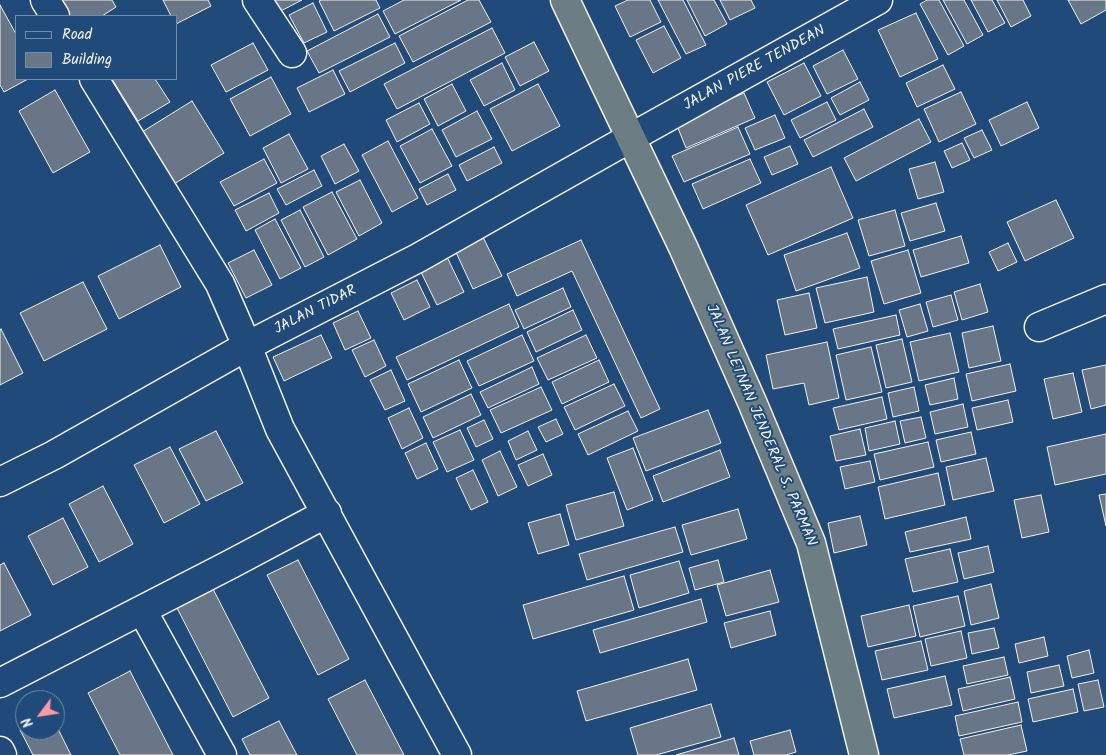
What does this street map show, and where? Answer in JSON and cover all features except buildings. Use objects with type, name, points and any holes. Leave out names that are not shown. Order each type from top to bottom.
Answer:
[{"type":"highway","name":"JALAN LETNAN JENDERAL S. PARMAN","points":[[565,0],[684,247],[752,402],[810,543],[864,755]]},
{"type":"street","points":[[45,0],[54,15]]},
{"type":"street","points":[[257,0],[292,53]]},
{"type":"street","name":"JALAN PIERE TENDEAN","points":[[632,138],[878,0]]},
{"type":"street","points":[[95,80],[220,284],[248,346],[280,429],[457,755]]},
{"type":"street","name":"JALAN TIDAR","points":[[0,482],[54,455],[248,346],[418,258],[632,138]]},
{"type":"street","points":[[1039,327],[1106,299]]},
{"type":"street","points":[[0,683],[327,513]]},
{"type":"street","points":[[142,610],[222,755]]},
{"type":"street","points":[[0,751],[2,755]]}]
